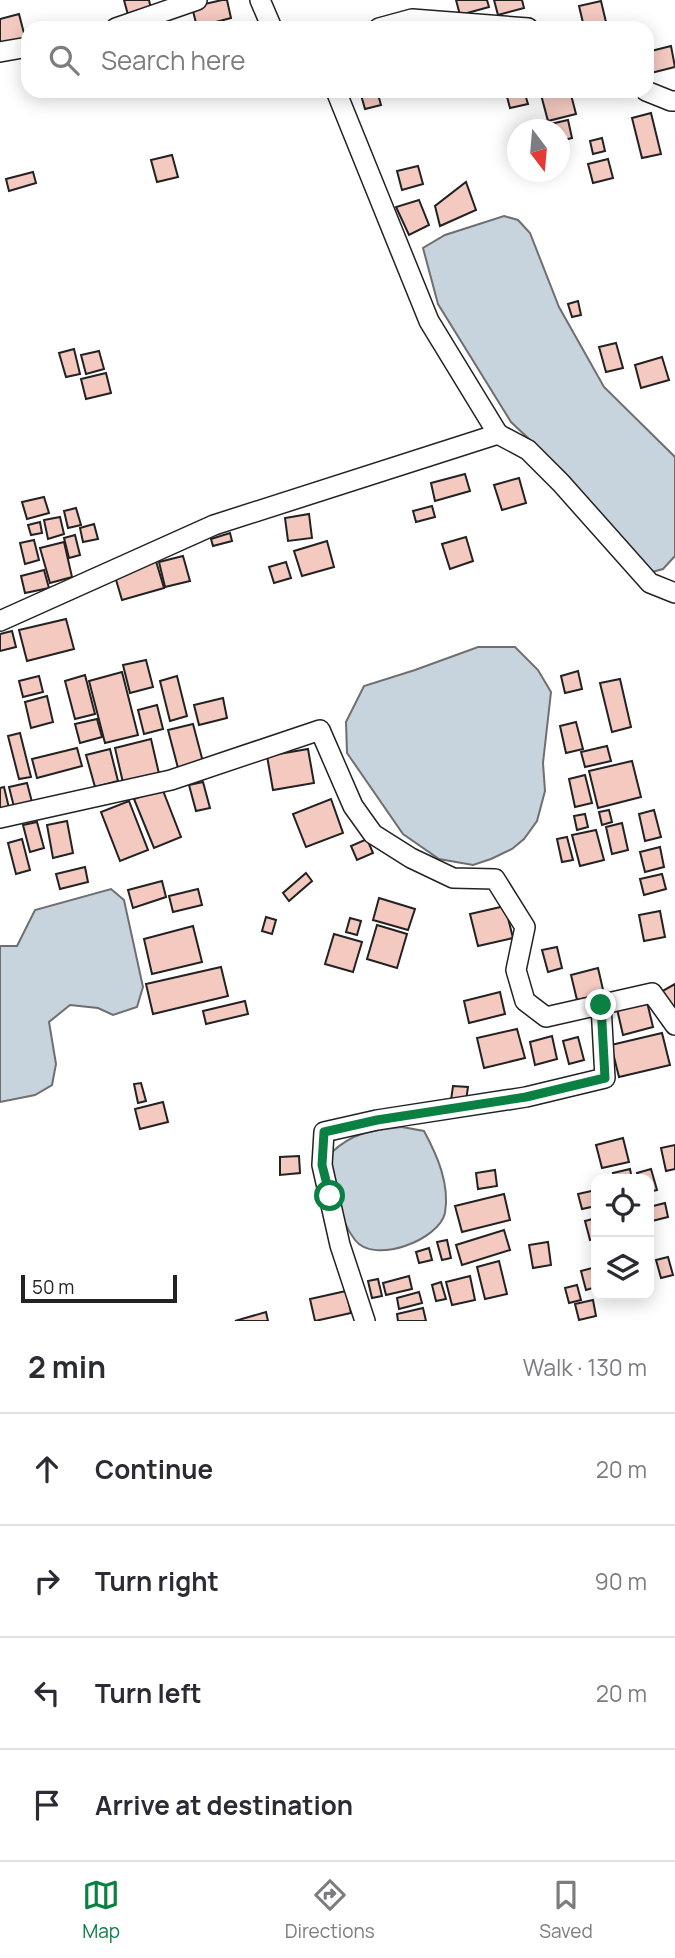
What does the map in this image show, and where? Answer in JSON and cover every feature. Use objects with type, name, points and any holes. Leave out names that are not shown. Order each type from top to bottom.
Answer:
[{"type":"street","points":[[136,21],[197,0]]},
{"type":"street","points":[[260,0],[269,21]]},
{"type":"street","points":[[405,21],[438,21]]},
{"type":"street","points":[[0,52],[21,48]]},
{"type":"street","points":[[654,95],[670,102],[675,101]]},
{"type":"street","points":[[339,98],[429,321],[498,434],[528,450],[650,583],[675,593]]},
{"type":"street","points":[[0,621],[214,525],[498,434]]},
{"type":"street","points":[[0,818],[171,780],[320,730],[353,806],[373,834],[411,858],[453,878],[495,879],[526,927],[516,970],[525,1001],[546,1017],[652,993],[675,1025]]},
{"type":"street","points":[[365,1321],[340,1245],[322,1165],[324,1132],[377,1120],[526,1097],[605,1078],[601,1005]]},
{"type":"shaded area","points":[[504,216],[518,220],[530,233],[559,307],[604,387],[675,457],[675,556],[663,569],[652,572],[564,472],[511,422],[438,304],[423,248],[445,235]]},
{"type":"shaded area","points":[[478,647],[515,647],[538,670],[551,692],[543,763],[545,791],[537,821],[524,839],[512,849],[473,865],[439,859],[403,834],[347,753],[346,722],[364,686]]},
{"type":"shaded area","points":[[111,889],[124,900],[143,987],[137,1007],[113,1015],[98,1008],[70,1005],[49,1022],[56,1064],[52,1085],[35,1095],[0,1102],[0,946],[17,946],[35,910]]},
{"type":"shaded area","points":[[402,1127],[424,1131],[429,1140],[444,1181],[445,1213],[431,1232],[405,1246],[390,1250],[364,1247],[355,1240],[340,1209],[334,1187],[331,1153],[355,1136]]},
{"type":"building","points":[[124,0],[149,0],[151,9],[128,15]]},
{"type":"building","points":[[227,0],[231,18],[196,21],[192,7]]},
{"type":"building","points":[[456,0],[487,0],[489,7],[460,15]]},
{"type":"building","points":[[494,0],[522,0],[524,8],[498,15]]},
{"type":"building","points":[[601,1],[606,21],[583,21],[579,6]]},
{"type":"building","points":[[19,14],[21,42],[0,48],[0,19]]},
{"type":"building","points":[[671,46],[675,67],[654,72],[654,50]]},
{"type":"building","points":[[362,98],[379,98],[381,105],[365,109]]},
{"type":"building","points":[[507,98],[526,98],[528,104],[510,108]]},
{"type":"building","points":[[542,98],[572,98],[576,114],[547,119]]},
{"type":"building","points":[[651,113],[661,154],[642,158],[632,118]]},
{"type":"building","points":[[602,138],[605,151],[593,154],[590,141]]},
{"type":"building","points":[[172,155],[178,177],[157,182],[151,160]]},
{"type":"building","points":[[608,159],[613,178],[593,183],[588,164]]},
{"type":"building","points":[[418,166],[423,184],[402,190],[397,171]]},
{"type":"building","points":[[33,172],[36,183],[9,191],[6,179]]},
{"type":"building","points":[[466,182],[476,210],[440,226],[435,206]]},
{"type":"building","points":[[419,200],[429,225],[409,235],[396,207]]},
{"type":"building","points":[[578,301],[581,315],[572,317],[568,304]]},
{"type":"building","points":[[616,343],[623,368],[606,372],[599,347]]},
{"type":"building","points":[[74,349],[80,374],[66,377],[59,353]]},
{"type":"building","points":[[99,351],[104,369],[86,374],[81,355]]},
{"type":"building","points":[[662,357],[669,380],[641,388],[635,365]]},
{"type":"building","points":[[106,373],[111,393],[86,399],[81,379]]},
{"type":"building","points":[[465,474],[470,491],[435,501],[431,483]]},
{"type":"building","points":[[519,478],[526,503],[502,510],[494,485]]},
{"type":"building","points":[[44,497],[49,513],[27,519],[22,502]]},
{"type":"building","points":[[432,506],[435,517],[416,522],[413,511]]},
{"type":"building","points":[[76,508],[81,525],[68,528],[64,511]]},
{"type":"building","points":[[309,514],[312,538],[288,541],[285,518]]},
{"type":"building","points":[[60,517],[64,534],[48,539],[44,520]]},
{"type":"building","points":[[40,522],[42,533],[31,535],[28,525]]},
{"type":"building","points":[[94,524],[98,539],[83,542],[80,528]]},
{"type":"building","points":[[230,533],[232,541],[213,546],[211,539]]},
{"type":"building","points":[[75,535],[80,555],[69,558],[64,538]]},
{"type":"building","points":[[466,537],[473,561],[450,569],[442,544]]},
{"type":"building","points":[[34,540],[39,560],[25,564],[20,543]]},
{"type":"building","points":[[327,541],[334,567],[302,576],[294,551]]},
{"type":"building","points":[[64,542],[72,577],[50,583],[40,548]]},
{"type":"building","points":[[183,556],[190,581],[165,587],[159,562]]},
{"type":"building","points":[[156,561],[164,588],[122,600],[114,573]]},
{"type":"building","points":[[286,562],[291,578],[274,583],[269,567]]},
{"type":"building","points":[[44,570],[49,588],[25,593],[21,576]]},
{"type":"building","points":[[66,619],[74,649],[27,661],[19,630]]},
{"type":"building","points":[[12,631],[16,647],[0,651],[0,634]]},
{"type":"building","points":[[146,660],[153,687],[130,693],[123,665]]},
{"type":"building","points":[[578,671],[582,689],[565,693],[561,676]]},
{"type":"building","points":[[122,672],[138,735],[105,743],[89,681]]},
{"type":"building","points":[[85,675],[95,714],[75,719],[65,681]]},
{"type":"building","points":[[39,676],[43,692],[23,697],[19,681]]},
{"type":"building","points":[[177,676],[187,716],[170,721],[160,681]]},
{"type":"building","points":[[620,679],[631,727],[612,732],[600,683]]},
{"type":"building","points":[[47,696],[53,722],[31,728],[25,702]]},
{"type":"building","points":[[223,698],[227,718],[199,725],[194,705]]},
{"type":"building","points":[[157,705],[163,729],[144,734],[138,710]]},
{"type":"building","points":[[97,719],[102,737],[80,743],[75,724]]},
{"type":"building","points":[[576,722],[583,749],[566,753],[560,726]]},
{"type":"building","points":[[193,724],[203,762],[178,768],[168,730]]},
{"type":"building","points":[[20,733],[31,777],[19,779],[8,736]]},
{"type":"building","points":[[151,739],[160,778],[124,787],[115,748]]},
{"type":"building","points":[[607,746],[611,761],[585,767],[581,752]]},
{"type":"building","points":[[77,748],[82,766],[37,778],[32,759]]},
{"type":"building","points":[[110,749],[118,781],[95,787],[86,755]]},
{"type":"building","points":[[308,749],[314,783],[273,790],[267,756]]},
{"type":"building","points":[[632,761],[641,797],[598,808],[589,771]]},
{"type":"building","points":[[585,775],[592,803],[575,807],[569,779]]},
{"type":"building","points":[[203,782],[210,808],[196,811],[189,785]]},
{"type":"building","points":[[27,783],[32,802],[14,807],[9,787]]},
{"type":"building","points":[[4,787],[9,808],[0,810],[0,788]]},
{"type":"building","points":[[162,788],[181,837],[154,848],[134,799]]},
{"type":"building","points":[[331,799],[343,833],[306,847],[293,814]]},
{"type":"building","points":[[129,801],[148,850],[120,861],[101,812]]},
{"type":"building","points":[[609,810],[612,822],[602,825],[599,812]]},
{"type":"building","points":[[654,810],[661,837],[645,841],[639,814]]},
{"type":"building","points":[[585,814],[588,827],[577,830],[574,816]]},
{"type":"building","points":[[67,821],[73,853],[53,858],[47,825]]},
{"type":"building","points":[[37,822],[44,848],[30,852],[23,825]]},
{"type":"building","points":[[622,823],[628,850],[612,854],[606,827]]},
{"type":"building","points":[[596,830],[604,860],[580,866],[572,835]]},
{"type":"building","points":[[567,837],[573,860],[562,862],[557,839]]},
{"type":"building","points":[[22,839],[30,870],[16,874],[8,843]]},
{"type":"building","points":[[367,839],[373,853],[357,860],[351,846]]},
{"type":"building","points":[[660,847],[664,867],[645,872],[640,852]]},
{"type":"building","points":[[85,867],[88,882],[60,889],[56,874]]},
{"type":"building","points":[[306,873],[312,881],[289,901],[283,893]]},
{"type":"building","points":[[662,874],[666,889],[644,895],[640,879]]},
{"type":"building","points":[[162,881],[166,897],[133,908],[128,890]]},
{"type":"building","points":[[198,889],[202,905],[173,912],[169,896]]},
{"type":"building","points":[[379,898],[415,909],[408,930],[373,920]]},
{"type":"building","points":[[505,906],[513,938],[478,946],[470,914]]},
{"type":"building","points":[[660,911],[665,937],[644,941],[639,915]]},
{"type":"building","points":[[266,917],[276,920],[272,934],[262,931]]},
{"type":"building","points":[[350,918],[361,921],[357,935],[346,932]]},
{"type":"building","points":[[377,925],[407,934],[397,968],[367,959]]},
{"type":"building","points":[[193,926],[202,962],[152,974],[144,939]]},
{"type":"building","points":[[334,934],[362,942],[353,972],[325,964]]},
{"type":"building","points":[[557,947],[562,968],[548,972],[542,950]]},
{"type":"building","points":[[221,967],[228,996],[153,1014],[146,984]]},
{"type":"building","points":[[598,968],[604,994],[577,1000],[571,975]]},
{"type":"building","points":[[675,984],[675,1018],[661,992]]},
{"type":"building","points":[[500,992],[505,1014],[469,1023],[464,1001]]},
{"type":"building","points":[[245,1001],[248,1014],[206,1024],[203,1011]]},
{"type":"building","points":[[647,1002],[653,1027],[623,1035],[617,1009]]},
{"type":"building","points":[[517,1029],[525,1058],[484,1068],[477,1038]]},
{"type":"building","points":[[662,1033],[670,1065],[619,1077],[611,1045]]},
{"type":"building","points":[[552,1036],[557,1059],[535,1065],[530,1042]]},
{"type":"building","points":[[578,1037],[584,1060],[569,1064],[563,1041]]},
{"type":"building","points":[[141,1083],[146,1101],[138,1103],[134,1084]]},
{"type":"building","points":[[453,1086],[468,1087],[466,1101],[451,1100]]},
{"type":"building","points":[[163,1102],[168,1122],[140,1129],[135,1109]]},
{"type":"building","points":[[623,1138],[629,1162],[602,1168],[596,1145]]},
{"type":"building","points":[[675,1145],[675,1169],[666,1171],[661,1148]]},
{"type":"building","points":[[299,1156],[300,1173],[280,1175],[280,1157]]},
{"type":"building","points":[[630,1169],[631,1174],[613,1174]]},
{"type":"building","points":[[651,1169],[652,1174],[637,1174]]},
{"type":"building","points":[[495,1170],[497,1186],[478,1189],[476,1173]]},
{"type":"building","points":[[591,1191],[591,1207],[582,1209],[578,1194]]},
{"type":"building","points":[[504,1194],[510,1220],[462,1232],[455,1206]]},
{"type":"building","points":[[665,1203],[668,1217],[654,1220],[654,1206]]},
{"type":"building","points":[[591,1219],[590,1240],[585,1221]]},
{"type":"building","points":[[504,1230],[510,1250],[462,1265],[456,1245]]},
{"type":"building","points":[[447,1240],[451,1258],[442,1260],[437,1242]]},
{"type":"building","points":[[548,1242],[551,1265],[533,1268],[529,1245]]},
{"type":"building","points":[[429,1248],[432,1260],[419,1263],[416,1252]]},
{"type":"building","points":[[668,1257],[673,1275],[661,1278],[656,1260]]},
{"type":"building","points":[[499,1261],[507,1294],[485,1299],[477,1267]]},
{"type":"building","points":[[591,1268],[591,1288],[586,1290],[581,1271]]},
{"type":"building","points":[[409,1276],[412,1289],[386,1295],[383,1283]]},
{"type":"building","points":[[470,1276],[475,1300],[452,1305],[446,1282]]},
{"type":"building","points":[[378,1279],[382,1296],[372,1298],[368,1281]]},
{"type":"building","points":[[441,1282],[446,1299],[436,1301],[432,1285]]},
{"type":"building","points":[[577,1285],[581,1300],[569,1303],[565,1288]]},
{"type":"building","points":[[346,1291],[351,1313],[315,1321],[310,1299]]},
{"type":"building","points":[[419,1292],[422,1303],[399,1309],[397,1298]]},
{"type":"building","points":[[593,1300],[596,1316],[579,1320],[575,1304]]},
{"type":"building","points":[[423,1308],[426,1321],[398,1321],[397,1314]]},
{"type":"building","points":[[266,1312],[268,1321],[235,1321]]},
{"type":"route","points":[[330,1196],[322,1165],[324,1132],[377,1120],[526,1097],[605,1078],[601,1005]]}]
